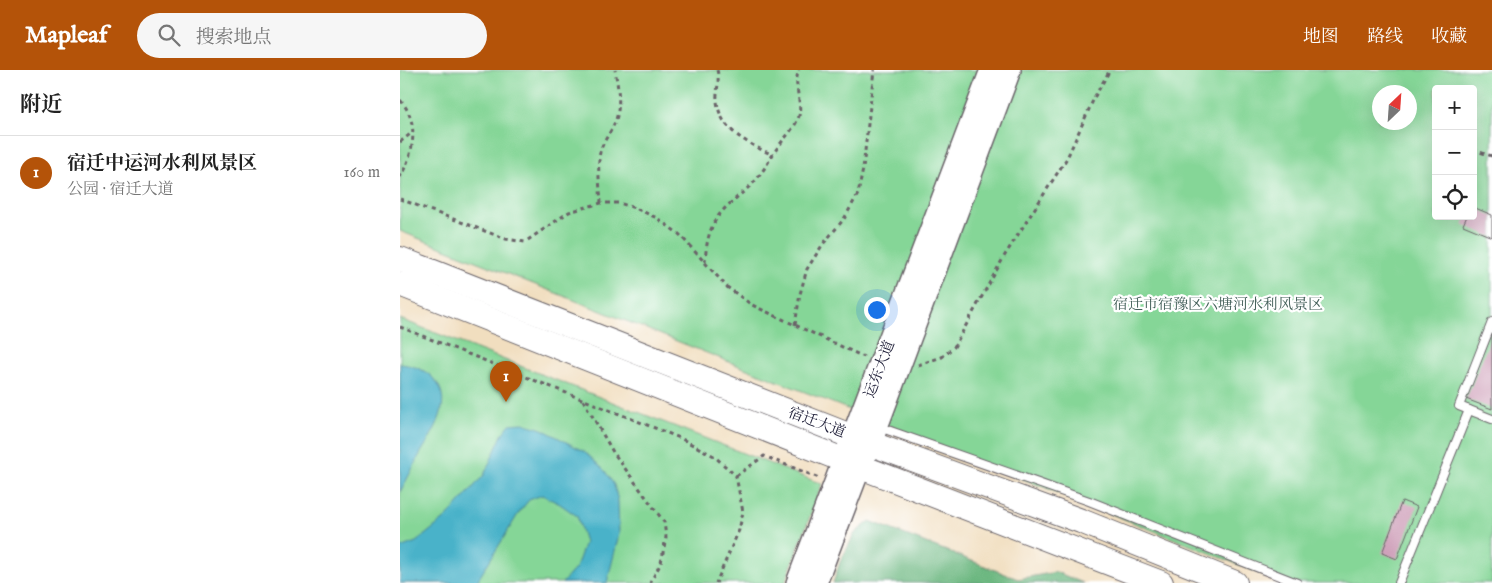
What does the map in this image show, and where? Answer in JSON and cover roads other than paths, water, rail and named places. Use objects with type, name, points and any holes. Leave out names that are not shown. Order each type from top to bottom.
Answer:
[{"type":"main road","name":"运东大道","points":[[816,583],[852,463],[867,435],[991,70]]},
{"type":"main road","name":"运东大道","points":[[889,368],[1010,70]]},
{"type":"main road","name":"宿迁大道","points":[[400,259],[867,435],[1235,583]]},
{"type":"main road","name":"宿迁大道","points":[[400,284],[1161,583]]},
{"type":"main road","name":"运东大道","points":[[797,583],[834,484],[852,463]]},
{"type":"lane","points":[[1492,322],[1459,406],[1492,419]]},
{"type":"lane","points":[[1399,583],[1469,410]]},
{"type":"lane","points":[[867,435],[1089,501],[1297,583]]},
{"type":"water","points":[[400,364],[417,368],[432,377],[439,386],[442,405],[436,426],[400,492]]},
{"type":"water","points":[[523,423],[542,429],[585,452],[605,471],[614,485],[618,501],[619,534],[607,583],[562,583],[576,568],[585,542],[577,516],[560,504],[542,495],[529,500],[520,511],[476,583],[400,583],[400,548],[416,542],[447,517],[484,475],[503,433],[510,424]]},
{"type":"place","name":"宿迁中运河水利风景区","points":[[506,402]]},
{"type":"park label","name":"宿迁市宿豫区六塘河水利风景区","points":[[1218,304]]}]
